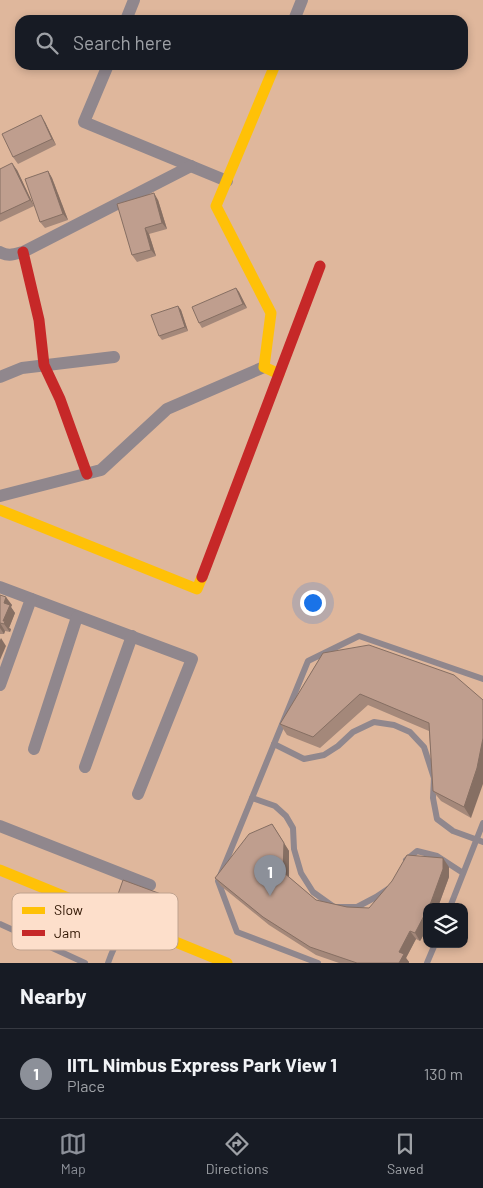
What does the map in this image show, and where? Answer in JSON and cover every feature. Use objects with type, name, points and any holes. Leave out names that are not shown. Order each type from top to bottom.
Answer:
[{"type":"street","points":[[128,15],[134,0]]},
{"type":"street","points":[[296,15],[302,0]]},
{"type":"street","points":[[106,70],[84,122],[227,181]]},
{"type":"street","points":[[264,367],[271,313],[216,206],[273,70]]},
{"type":"street","points":[[0,252],[12,255],[23,252],[192,166]]},
{"type":"street","points":[[23,252],[39,320],[44,365],[60,399],[87,474]]},
{"type":"street","points":[[0,510],[197,589],[320,266]]},
{"type":"street","points":[[0,377],[22,368],[114,357]]},
{"type":"street","points":[[0,496],[102,470],[168,408],[264,367],[279,374]]},
{"type":"street","points":[[0,587],[192,659],[138,794]]},
{"type":"street","points":[[0,686],[31,599]]},
{"type":"street","points":[[34,749],[77,617]]},
{"type":"street","points":[[85,767],[132,636]]},
{"type":"street","points":[[0,826],[150,886]]},
{"type":"street","points":[[0,870],[56,893]]},
{"type":"street","points":[[178,943],[227,963]]},
{"type":"lane","points":[[318,963],[237,932],[218,881],[308,661],[359,636],[483,679]]},
{"type":"lane","points":[[274,744],[304,759],[324,755],[338,746],[353,732],[374,722],[394,725],[410,732],[424,747],[434,778],[433,798],[437,819],[453,831],[480,841]]},
{"type":"lane","points":[[252,798],[275,806],[286,816],[293,828],[294,849],[301,873],[313,892],[334,907],[357,907],[393,885]]},
{"type":"lane","points":[[452,903],[463,873],[480,841],[483,823]]},
{"type":"lane","points":[[402,868],[406,859],[417,851],[437,856],[463,873]]},
{"type":"lane","points":[[0,924],[12,930]]},
{"type":"lane","points":[[427,963],[433,948]]},
{"type":"lane","points":[[57,950],[85,963]]},
{"type":"lane","points":[[108,963],[114,950]]},
{"type":"building","points":[[41,115],[52,139],[13,157],[2,134]]},
{"type":"building","points":[[12,163],[30,200],[0,214],[0,169]]},
{"type":"building","points":[[48,171],[63,214],[40,222],[25,179]]},
{"type":"building","points":[[154,193],[162,223],[145,228],[151,250],[132,255],[117,204]]},
{"type":"building","points":[[236,288],[243,304],[199,323],[192,307]]},
{"type":"building","points":[[178,306],[185,327],[159,336],[151,315]]},
{"type":"building","points":[[0,595],[6,597],[4,603],[10,605],[3,621],[5,621],[4,624],[0,623]]},
{"type":"building","points":[[369,645],[454,675],[483,700],[483,738],[477,768],[464,807],[433,791],[429,723],[360,694],[313,737],[280,724],[323,653]]},
{"type":"building","points":[[272,824],[284,843],[283,872],[316,900],[347,907],[369,908],[392,881],[407,855],[443,858],[443,869],[430,903],[423,903],[423,918],[415,933],[410,931],[399,952],[404,954],[399,963],[357,963],[310,947],[263,917],[215,878],[249,834]]},
{"type":"building","points":[[123,880],[158,893],[118,893]]},
{"type":"traffic: slow","points":[[273,70],[216,206],[271,313],[264,367],[279,374]]},
{"type":"traffic: slow","points":[[0,510],[197,589],[202,577]]},
{"type":"traffic: slow","points":[[0,870],[56,893]]},
{"type":"traffic: slow","points":[[178,943],[227,963]]},
{"type":"traffic: jam","points":[[23,252],[39,320],[44,365],[60,399],[87,474]]},
{"type":"traffic: jam","points":[[202,577],[320,266]]},
{"type":"place","name":"IITL Nimbus Express Park View 1","points":[[270,896]]}]
